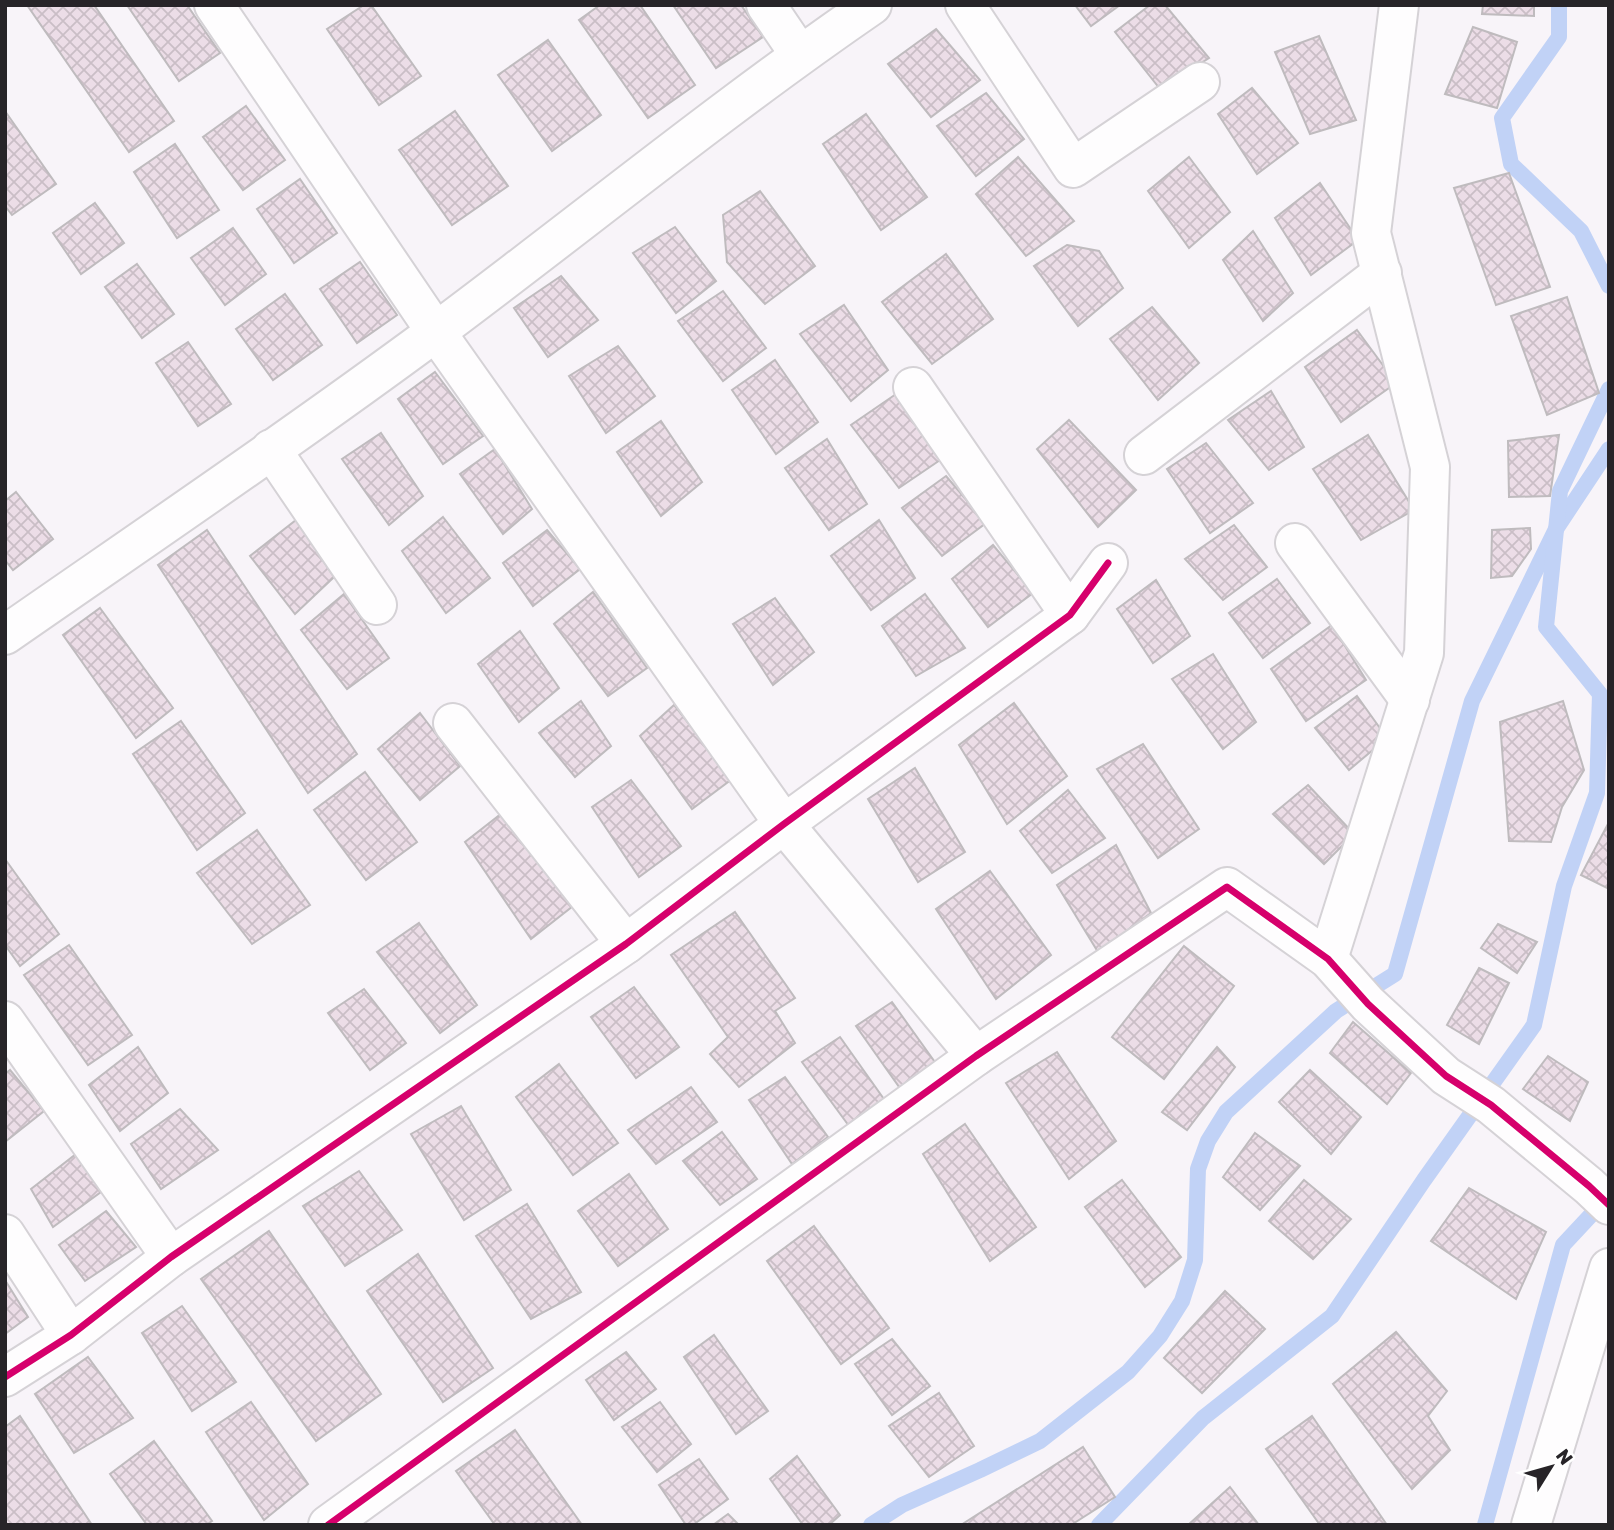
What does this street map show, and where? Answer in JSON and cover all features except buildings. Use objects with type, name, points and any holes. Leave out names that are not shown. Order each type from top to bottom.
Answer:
[{"type":"street","points":[[214,5],[436,332],[784,824],[976,1056]]},
{"type":"street","points":[[766,5],[800,55]]},
{"type":"street","points":[[5,635],[436,332],[800,55],[872,5]]},
{"type":"street","points":[[965,5],[1073,168],[1200,82]]},
{"type":"street","points":[[1347,980],[1410,700],[1424,653],[1430,467],[1371,233],[1399,5]]},
{"type":"street","points":[[1144,455],[1382,273]]},
{"type":"street","points":[[913,387],[1070,615]]},
{"type":"street","points":[[271,449],[377,605]]},
{"type":"street","points":[[1295,542],[1410,700]]},
{"type":"street","points":[[5,1377],[71,1335],[171,1257],[625,944],[1070,615],[1108,563]]},
{"type":"street","points":[[453,723],[625,944]]},
{"type":"street","points":[[328,1525],[976,1056],[1227,887],[1347,980],[1446,1076],[1491,1105],[1599,1195]]},
{"type":"street","points":[[5,1021],[171,1257]]},
{"type":"street","points":[[5,1234],[71,1335]]},
{"type":"street","points":[[1531,1525],[1609,1268]]},
{"type":"waterway","points":[[1559,5],[1559,37],[1502,118],[1511,164],[1581,231],[1609,286]]},
{"type":"waterway","points":[[1099,1525],[1203,1418],[1332,1316],[1534,1025],[1564,886],[1597,793],[1600,694],[1546,627],[1560,491],[1609,389]]},
{"type":"waterway","points":[[871,1525],[902,1505],[1040,1441],[1128,1372],[1160,1336],[1182,1301],[1195,1260],[1198,1169],[1208,1141],[1226,1112],[1336,1011],[1395,974],[1472,701],[1556,529],[1609,449]]},
{"type":"waterway","points":[[1485,1525],[1563,1245],[1605,1200]]},
{"type":"cycle path","points":[[5,1377],[71,1335],[171,1257],[626,944],[784,824],[1070,615],[1108,563]]},
{"type":"cycle path","points":[[328,1525],[976,1056],[1227,887],[1328,959],[1368,1004],[1446,1076],[1491,1105],[1609,1205]]}]
